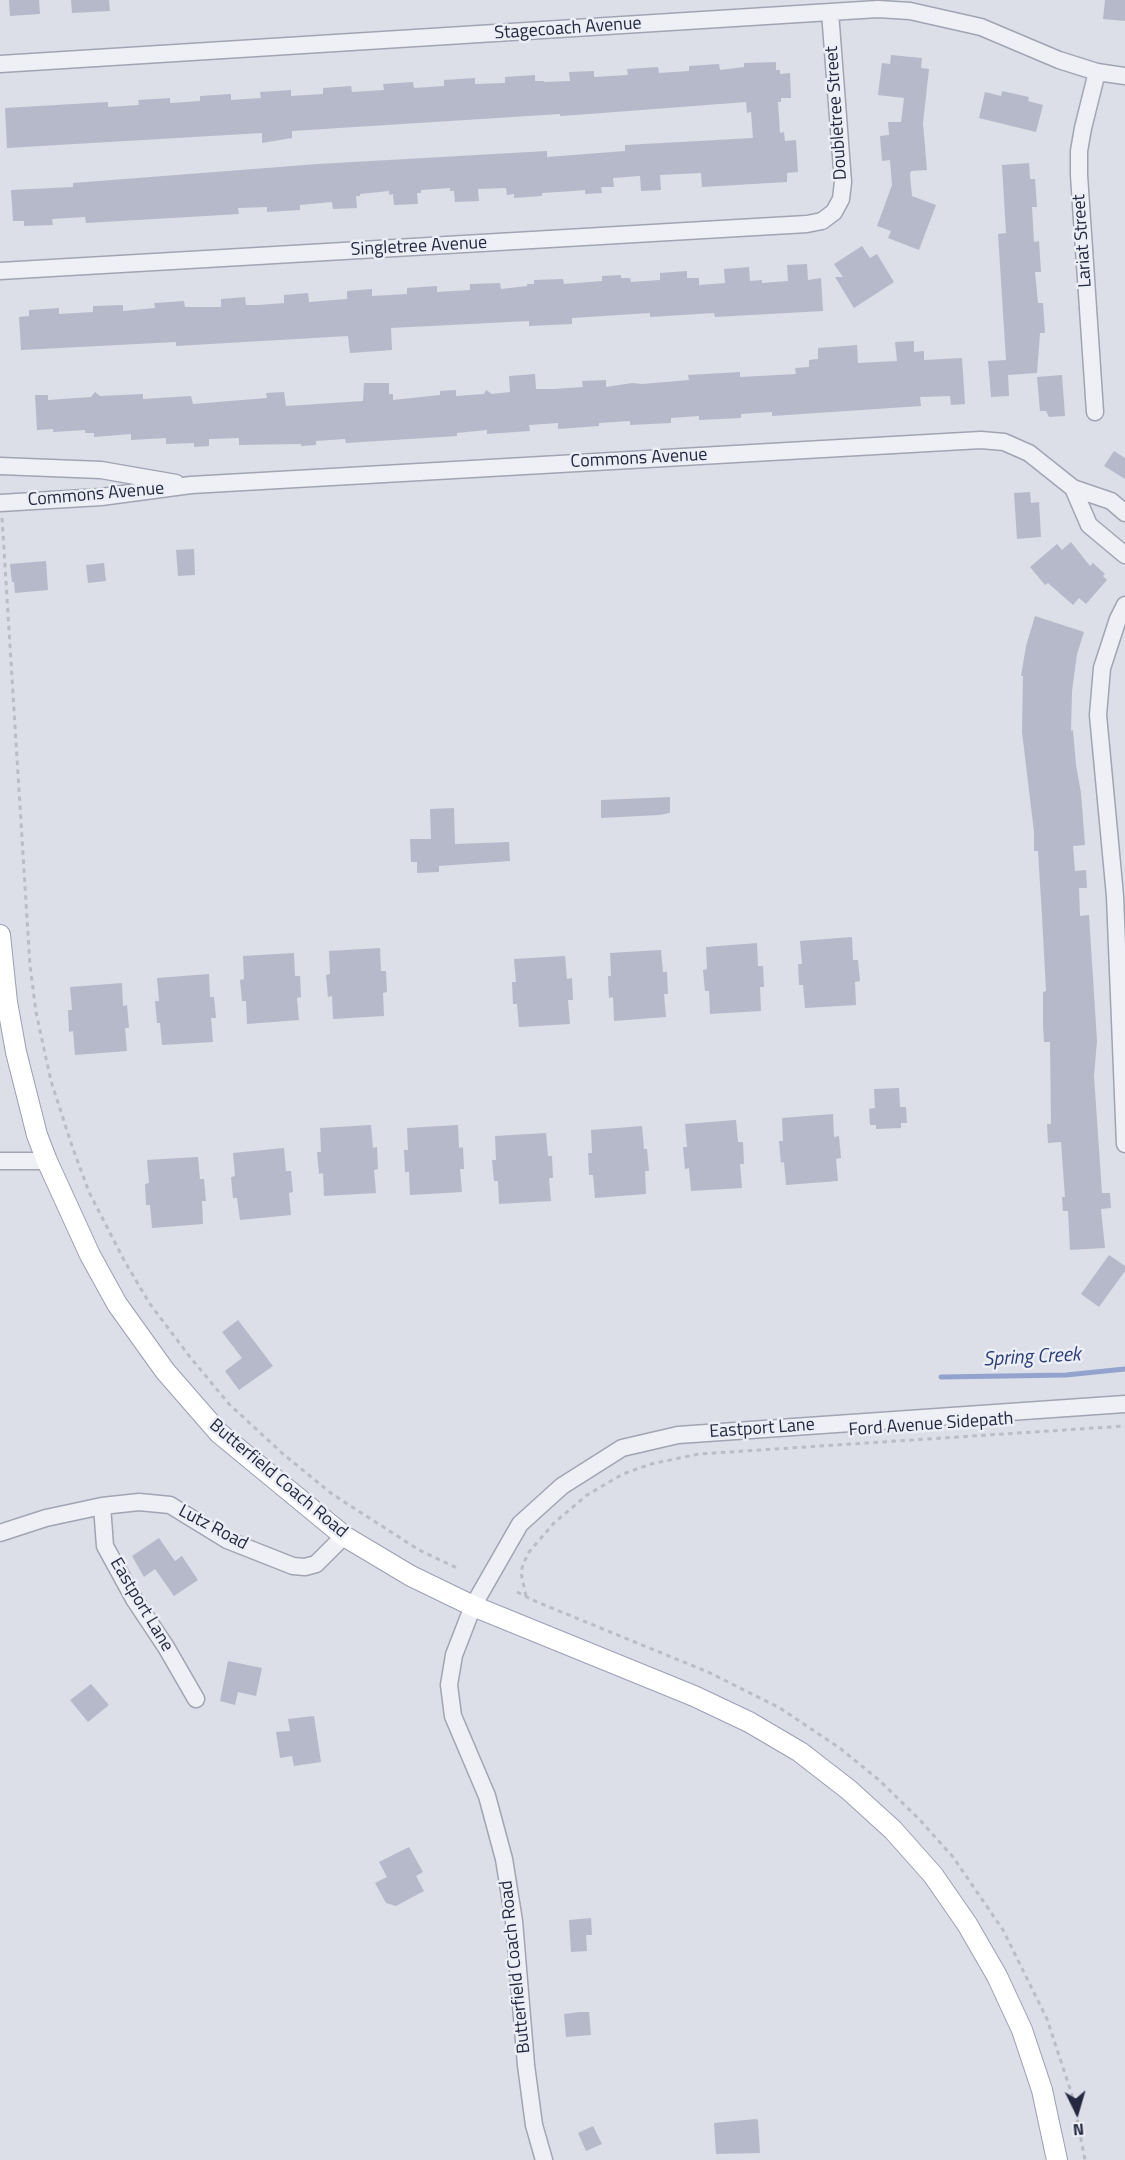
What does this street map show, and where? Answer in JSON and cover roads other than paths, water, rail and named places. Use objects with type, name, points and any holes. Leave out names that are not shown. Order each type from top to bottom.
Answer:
[{"type":"main road","name":"Butterfield Coach Road","points":[[0,944],[16,1052],[37,1135],[47,1161],[90,1255],[117,1304],[165,1371],[219,1433],[344,1536],[411,1576],[473,1606],[694,1696],[749,1722],[800,1752],[849,1790],[893,1830],[933,1875],[968,1924],[997,1976],[1022,2030],[1042,2090],[1057,2160]]},
{"type":"street","name":"Stagecoach Avenue","points":[[0,64],[878,9],[910,11],[981,27],[1059,60],[1097,72],[1125,76]]},
{"type":"street","name":"Doubletree Street","points":[[831,12],[843,182],[841,199],[834,212]]},
{"type":"street","name":"Lariat Street","points":[[1095,412],[1079,151],[1097,72]]},
{"type":"street","name":"Singletree Avenue","points":[[0,271],[807,224],[822,221],[834,212]]},
{"type":"street","name":"Commons Avenue","points":[[1,510],[191,485],[981,440],[1004,442],[1029,453],[1073,488],[1111,501],[1125,513]]},
{"type":"street","name":"Commons Avenue","points":[[0,466],[101,470],[191,485]]},
{"type":"street","name":"Commons Avenue","points":[[1073,488],[1089,525],[1125,555]]},
{"type":"street","points":[[1125,605],[1102,668],[1098,715],[1120,896],[1125,1144]]},
{"type":"street","points":[[0,1161],[47,1161]]},
{"type":"street","name":"Eastport Lane","points":[[473,1606],[520,1524],[562,1486],[622,1448],[678,1435],[1125,1404]]},
{"type":"street","name":"Lutz Road","points":[[0,1533],[46,1518],[102,1506],[140,1502],[170,1505],[227,1540],[293,1566],[304,1568],[316,1564],[344,1536]]},
{"type":"street","name":"Eastport Lane","points":[[102,1506],[105,1546],[134,1599],[166,1647],[196,1699]]},
{"type":"street","name":"Butterfield Coach Road","points":[[473,1606],[454,1655],[450,1685],[453,1716],[487,1796],[504,1859],[514,1921],[526,2065],[534,2125],[544,2160]]},
{"type":"waterway","name":"Spring Creek","points":[[941,1377],[1066,1375],[1125,1369]]}]
